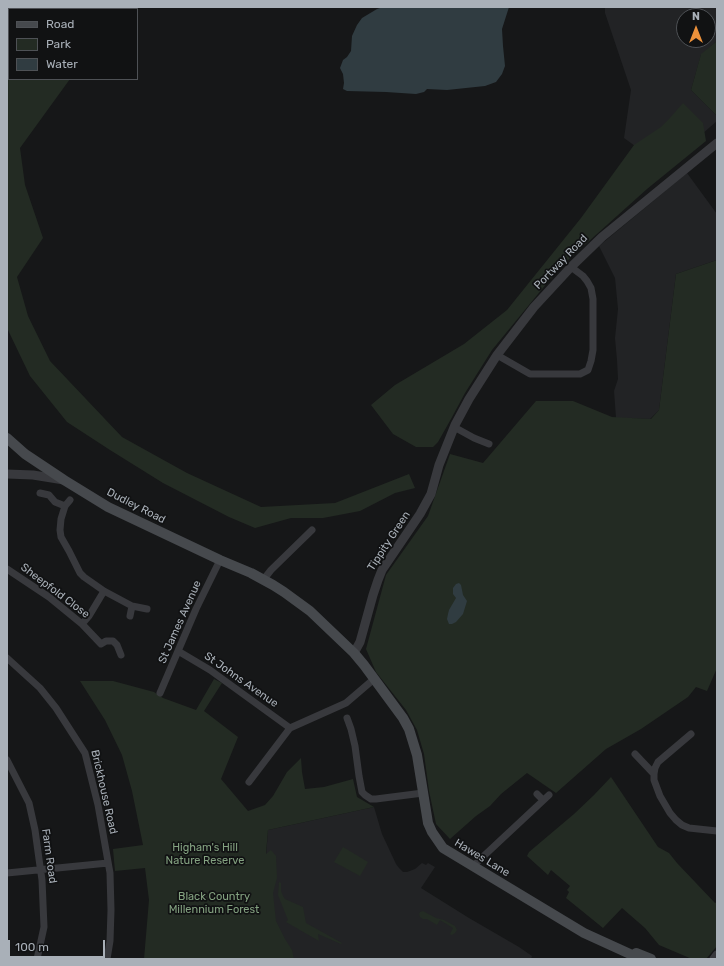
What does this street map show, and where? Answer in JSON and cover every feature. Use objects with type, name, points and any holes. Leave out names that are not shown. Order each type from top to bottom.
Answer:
[{"type":"main road","name":"Dudley Road","points":[[7,438],[25,454],[108,507],[264,579],[310,610],[354,653]]},
{"type":"main road","name":"Hawes Lane","points":[[354,653],[404,718],[417,755],[428,823],[443,848],[584,933],[641,959]]},
{"type":"main road","name":"Hawes Lane","points":[[617,948],[652,959]]},
{"type":"street","name":"Portway Road","points":[[439,465],[454,427],[469,398],[497,355],[534,307],[571,267],[602,237],[717,144]]},
{"type":"street","points":[[497,355],[530,374],[580,374],[588,370],[593,350],[593,299],[591,288],[583,276],[571,267]]},
{"type":"street","points":[[454,427],[474,438],[490,444]]},
{"type":"street","name":"Tippity Green","points":[[354,653],[360,642],[382,570],[420,514],[431,494],[439,465]]},
{"type":"street","points":[[7,474],[33,475],[64,480]]},
{"type":"street","points":[[40,493],[49,495],[55,502],[68,503],[60,524],[61,537],[70,550],[80,573],[104,591],[132,606],[147,609]]},
{"type":"street","points":[[264,579],[271,570],[312,530]]},
{"type":"street","name":"St James Avenue","points":[[160,693],[196,609],[220,560]]},
{"type":"street","name":"Sheepfold Close","points":[[7,569],[49,597],[82,624],[101,644],[106,641],[113,641],[117,646],[120,655]]},
{"type":"street","points":[[82,624],[89,616],[104,591]]},
{"type":"street","points":[[130,616],[132,606]]},
{"type":"street","name":"St Johns Avenue","points":[[178,651],[210,670],[290,728]]},
{"type":"street","name":"Brickhouse Road","points":[[7,658],[40,688],[56,708],[85,753],[98,805],[110,873],[112,910],[110,941],[106,959]]},
{"type":"street","points":[[249,782],[290,728],[346,703],[374,679]]},
{"type":"street","points":[[347,718],[355,746],[362,792],[365,795],[371,799],[376,799],[423,793]]},
{"type":"street","points":[[691,734],[658,762],[655,768],[654,780],[660,796],[670,813],[682,825],[689,828],[717,831]]},
{"type":"street","points":[[635,754],[654,774]]},
{"type":"street","name":"Farm Road","points":[[7,760],[29,803],[35,830],[42,880],[44,927],[37,959]]},
{"type":"street","points":[[473,866],[546,798],[537,794]]},
{"type":"street","points":[[7,873],[108,863]]},
{"type":"street","points":[[714,959],[717,955]]},
{"type":"shaded area","points":[[605,7],[717,7],[716,42],[716,8],[676,8],[676,48],[709,48],[701,55],[691,90],[717,116],[717,121],[664,167],[624,138],[631,90],[605,13]]},
{"type":"shaded area","points":[[687,173],[717,214],[717,260],[676,274],[659,410],[650,419],[616,418],[614,391],[618,379],[615,338],[618,309],[615,278],[599,246]]},
{"type":"shaded area","points":[[374,807],[382,834],[396,864],[403,872],[415,869],[422,863],[426,865],[428,863],[435,867],[421,888],[519,947],[532,956],[531,959],[265,959],[261,925],[268,830]]},
{"type":"green space","points":[[7,7],[124,7],[8,8],[8,80],[69,80],[20,148],[25,185],[43,238],[17,277],[28,316],[50,361],[122,437],[187,473],[261,507],[335,503],[409,474],[415,488],[395,493],[360,511],[323,518],[291,518],[255,528],[229,517],[163,483],[67,422],[30,376],[7,328]]},
{"type":"green space","points":[[717,41],[717,116],[691,90],[701,54],[708,48],[716,48]]},
{"type":"green space","points":[[683,103],[703,123],[706,141],[647,189],[568,260],[547,283],[492,350],[465,393],[438,442],[433,447],[416,447],[393,434],[371,405],[395,385],[464,344],[507,310],[581,218],[634,145],[661,127]]},
{"type":"green space","points":[[717,260],[717,668],[707,691],[696,687],[688,697],[641,729],[606,749],[556,793],[527,773],[450,839],[436,824],[429,791],[424,754],[417,730],[406,710],[376,672],[366,649],[386,575],[428,516],[450,454],[483,463],[536,401],[573,401],[612,417],[651,419],[659,410],[676,274]]},
{"type":"green space","name":"Higham's Hill Nature Reserve","points":[[214,679],[222,683],[204,711],[238,737],[221,779],[248,811],[265,805],[273,796],[287,772],[301,758],[305,789],[324,787],[353,779],[357,797],[374,807],[268,830],[266,854],[271,850],[276,856],[277,878],[273,893],[276,921],[292,950],[294,959],[144,959],[149,900],[145,868],[115,871],[113,849],[143,845],[132,791],[122,755],[105,720],[80,681],[113,681],[154,692],[163,698],[196,710]]},
{"type":"green space","points":[[611,777],[658,847],[669,853],[715,903],[717,902],[717,946],[706,959],[692,959],[659,945],[645,928],[622,908],[603,928],[566,898],[569,892],[567,890],[570,886],[551,870],[548,875],[527,856],[529,852],[574,814]]},
{"type":"green space","points":[[343,847],[368,862],[360,876],[334,862]]},
{"type":"green space","points":[[279,882],[281,883],[281,891],[285,899],[303,907],[306,923],[342,943],[341,944],[318,934],[319,941],[286,922],[288,920],[278,895]]},
{"type":"green space","points":[[423,911],[455,926],[457,930],[452,935],[450,934],[453,928],[440,920],[437,925],[427,919],[423,919],[419,914]]},
{"type":"water","points":[[383,7],[509,7],[502,29],[505,66],[502,74],[496,82],[485,86],[447,90],[427,89],[424,92],[416,94],[347,91],[343,89],[343,74],[340,68],[343,60],[351,51],[352,36],[357,25],[362,18]]},
{"type":"water","points":[[459,583],[461,585],[463,595],[467,601],[463,614],[456,622],[449,624],[447,619],[449,610],[456,598],[453,594],[453,588]]},
{"type":"park label","name":"Black Country Millennium Forest","points":[[214,903]]}]
